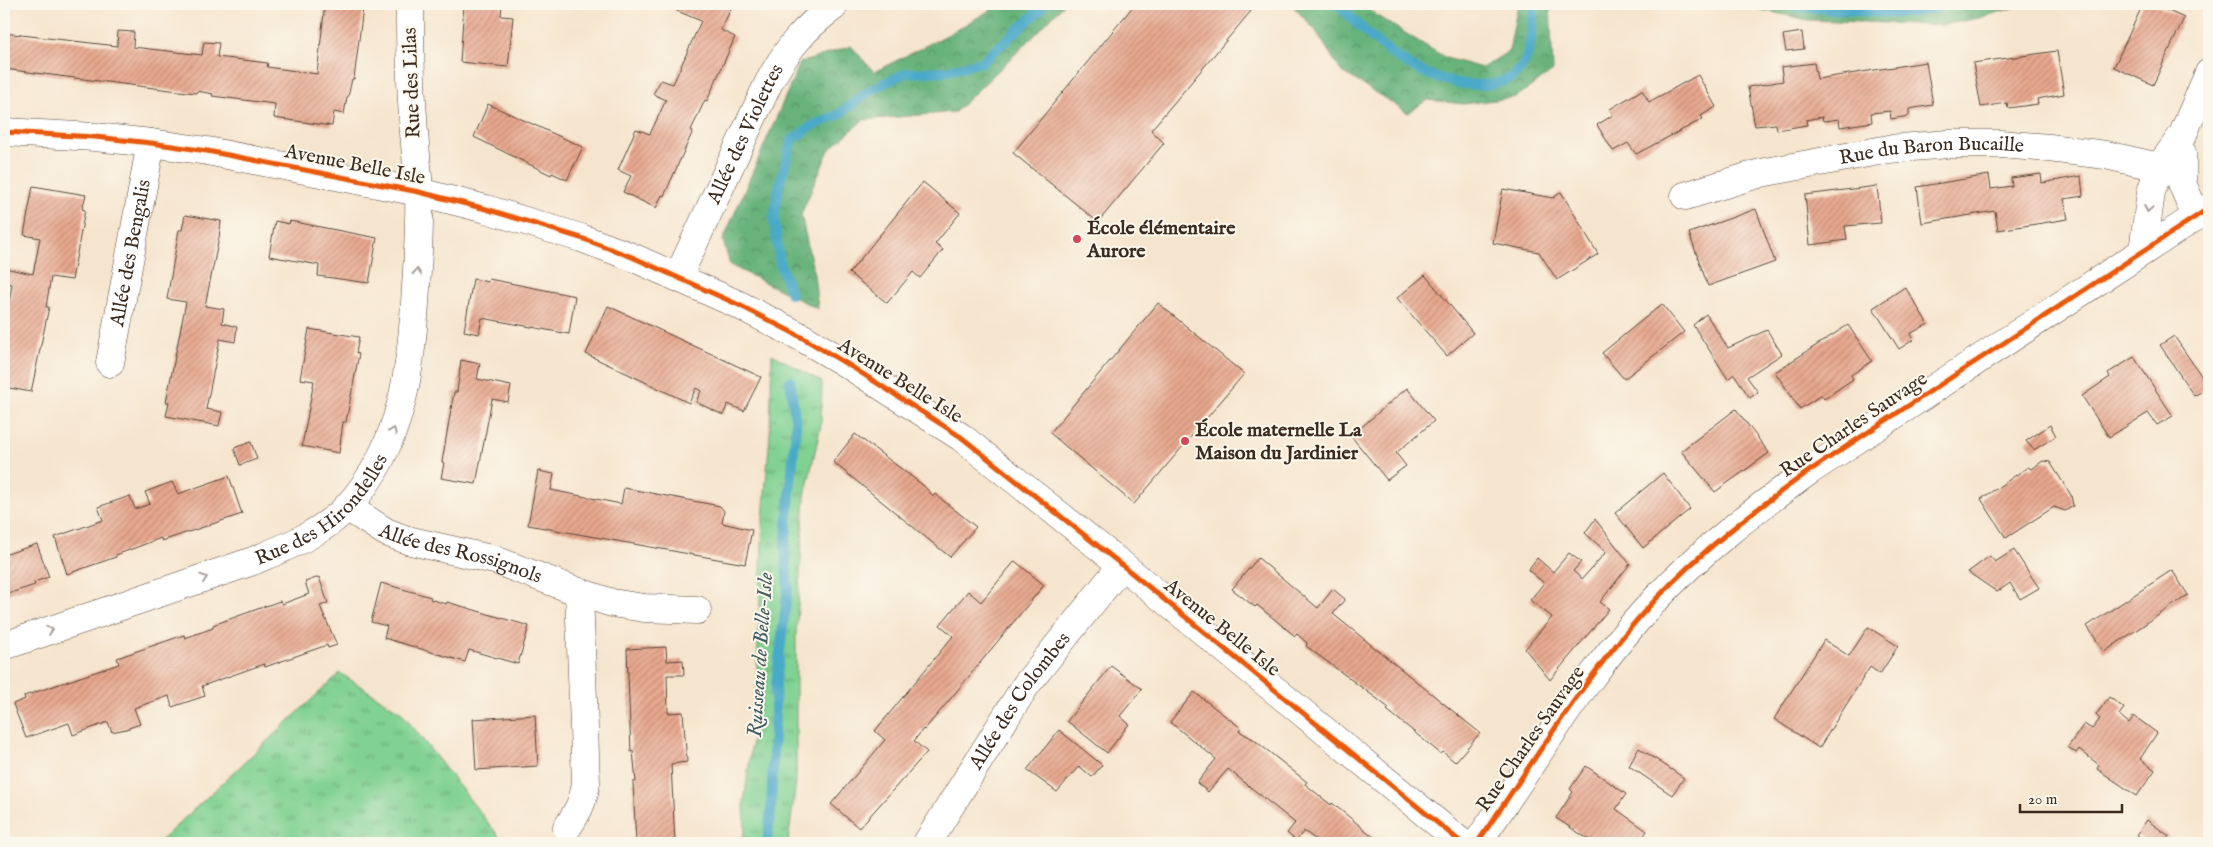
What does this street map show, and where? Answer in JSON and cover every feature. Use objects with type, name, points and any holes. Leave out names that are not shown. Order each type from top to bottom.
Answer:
[{"type":"street","name":"Rue des Lilas","points":[[410,4],[410,67],[419,192]]},
{"type":"street","name":"Allée des Violettes","points":[[678,277],[780,62],[796,39],[813,21],[834,7]]},
{"type":"street","points":[[2143,251],[2151,192],[2170,170],[2209,73]]},
{"type":"street","name":"Avenue Belle Isle","points":[[4,132],[95,137],[151,143],[226,155],[419,192],[573,235],[678,277],[803,338],[961,437],[1122,565],[1462,843]]},
{"type":"street","name":"Allée des Bengalis","points":[[110,363],[151,143]]},
{"type":"street","name":"Rue du Baron Bucaille","points":[[1685,196],[1770,171],[1889,149],[1948,144],[2000,144],[2056,149],[2106,156],[2170,170]]},
{"type":"street","points":[[2170,170],[2185,194],[2203,212]]},
{"type":"street","name":"Rue des Hirondelles","points":[[4,646],[253,561],[292,545],[320,528],[347,507],[387,446],[400,411],[414,334],[419,192]]},
{"type":"street","name":"Rue Charles Sauvage","points":[[1477,843],[1591,677],[1655,600],[1686,569],[1753,512],[1810,471],[2203,212]]},
{"type":"street","name":"Allée des Rossignols","points":[[347,507],[386,532],[407,540],[494,560],[612,603],[644,608],[697,610]]},
{"type":"street","name":"Allée des Colombes","points":[[927,843],[1026,685],[1122,565]]},
{"type":"street","points":[[567,828],[582,804],[586,782],[579,592]]},
{"type":"green space","points":[[1001,4],[1064,4],[1034,36],[955,112],[863,120],[829,150],[801,214],[814,275],[818,309],[730,265],[723,240],[800,63],[851,46],[874,72],[949,34]]},
{"type":"green space","points":[[1291,4],[1365,4],[1377,16],[1446,58],[1482,68],[1509,51],[1518,4],[1550,4],[1553,71],[1516,97],[1464,104],[1427,100],[1408,113],[1341,71],[1316,31]]},
{"type":"green space","points":[[1735,4],[2026,4],[1979,18],[1943,25],[1808,20]]},
{"type":"green space","points":[[772,354],[822,382],[821,425],[805,496],[796,636],[796,781],[788,843],[741,843],[745,829],[744,802],[755,719],[763,519],[770,433]]},
{"type":"green space","points":[[340,673],[401,712],[504,843],[158,843]]},
{"type":"building","points":[[325,4],[360,4],[360,8],[363,8],[354,79],[352,79],[344,114],[334,112],[332,126],[274,118],[275,104],[212,96],[213,94],[197,91],[196,93],[4,69],[4,33],[117,46],[118,31],[134,32],[133,47],[202,55],[204,42],[219,43],[217,57],[268,63],[267,67],[317,74]]},
{"type":"building","points":[[464,4],[502,4],[501,16],[513,17],[508,67],[460,62]]},
{"type":"building","points":[[677,4],[733,4],[721,30],[735,37],[707,101],[705,100],[691,130],[693,131],[664,196],[662,195],[656,208],[623,192],[631,176],[618,170],[636,129],[650,134],[666,100],[653,94],[661,80],[673,84],[701,21],[675,10]]},
{"type":"building","points":[[1135,4],[1242,4],[1251,11],[1151,130],[1164,143],[1098,222],[1013,153]]},
{"type":"building","points":[[2143,4],[2153,4],[2184,18],[2153,85],[2114,67]]},
{"type":"building","points":[[1802,32],[1804,49],[1786,51],[1783,35]]},
{"type":"building","points":[[2057,51],[2064,94],[2037,99],[2038,104],[2008,108],[2007,103],[1981,107],[1973,63]]},
{"type":"building","points":[[1926,62],[1933,105],[1909,109],[1909,116],[1891,119],[1890,111],[1871,113],[1872,122],[1840,127],[1839,119],[1823,121],[1822,117],[1806,120],[1807,125],[1777,130],[1776,124],[1755,126],[1748,87],[1783,81],[1781,67],[1814,63],[1817,79]]},
{"type":"building","points":[[1698,75],[1716,107],[1701,116],[1703,119],[1636,154],[1628,143],[1613,151],[1597,125],[1613,115],[1610,109],[1642,90],[1649,102]]},
{"type":"building","points":[[488,104],[583,147],[567,180],[552,173],[551,175],[474,137]]},
{"type":"building","points":[[2041,174],[2042,183],[2081,176],[2083,196],[2064,199],[2068,219],[1998,230],[1995,211],[1922,223],[1917,187],[1989,175],[1991,189],[2012,186],[2011,178]]},
{"type":"building","points":[[923,182],[960,213],[935,244],[943,250],[920,278],[913,272],[887,303],[849,273]]},
{"type":"building","points":[[33,186],[86,195],[82,209],[85,210],[72,280],[51,277],[46,307],[49,307],[31,392],[4,387],[4,336],[12,284],[4,283],[4,268],[33,274],[40,238],[24,235]]},
{"type":"building","points":[[1877,186],[1881,223],[1845,226],[1847,240],[1810,245],[1805,195]]},
{"type":"building","points":[[1503,189],[1553,198],[1561,192],[1598,254],[1557,280],[1539,252],[1493,243]]},
{"type":"building","points":[[1756,209],[1775,262],[1708,286],[1689,233]]},
{"type":"building","points":[[185,215],[221,221],[205,306],[224,309],[222,323],[237,327],[235,342],[220,339],[206,409],[222,412],[219,426],[166,416],[169,402],[166,402],[186,302],[167,299],[179,230],[182,230]]},
{"type":"building","points":[[275,221],[289,224],[290,221],[377,238],[369,283],[318,276],[319,265],[269,256]]},
{"type":"building","points":[[1425,275],[1473,333],[1447,356],[1397,298]]},
{"type":"building","points":[[473,279],[488,282],[489,279],[575,296],[569,334],[482,318],[479,334],[464,331]]},
{"type":"building","points":[[1905,287],[1928,324],[1910,334],[1913,340],[1899,349],[1873,308]]},
{"type":"building","points":[[1158,303],[1244,374],[1134,504],[1050,433]]},
{"type":"building","points":[[1662,304],[1684,332],[1624,379],[1602,353]]},
{"type":"building","points":[[608,306],[761,377],[744,411],[728,404],[723,415],[696,402],[701,391],[696,388],[689,403],[586,354]]},
{"type":"building","points":[[1706,314],[1728,348],[1767,330],[1782,354],[1747,377],[1758,392],[1750,398],[1734,374],[1728,379],[1693,325]]},
{"type":"building","points":[[1848,325],[1872,361],[1851,375],[1853,379],[1824,399],[1821,395],[1800,409],[1775,372]]},
{"type":"building","points":[[309,329],[359,337],[356,353],[359,354],[346,422],[343,422],[339,453],[302,446],[314,381],[300,379]]},
{"type":"building","points":[[2174,336],[2209,387],[2194,396],[2160,345]]},
{"type":"building","points":[[2134,357],[2173,416],[2157,425],[2148,413],[2109,437],[2082,396],[2110,377],[2108,373]]},
{"type":"building","points":[[461,360],[480,364],[477,379],[511,386],[508,402],[492,399],[476,484],[441,478],[444,463],[442,462],[454,392],[457,392]]},
{"type":"building","points":[[1407,388],[1434,421],[1396,453],[1406,466],[1387,480],[1351,436]]},
{"type":"building","points":[[1736,409],[1769,453],[1715,492],[1681,451]]},
{"type":"building","points":[[2050,425],[2056,436],[2034,450],[2026,441]]},
{"type":"building","points":[[855,434],[924,486],[933,496],[935,494],[976,527],[950,557],[833,462]]},
{"type":"building","points":[[251,442],[257,459],[240,465],[234,448]]},
{"type":"building","points":[[2043,461],[2050,462],[2071,495],[2073,506],[2065,511],[2054,507],[2006,538],[1981,499],[2028,467],[2031,469]]},
{"type":"building","points":[[538,471],[554,474],[551,490],[621,504],[624,488],[720,506],[724,511],[722,523],[752,530],[745,564],[528,525]]},
{"type":"building","points":[[1663,473],[1690,509],[1643,548],[1615,513]]},
{"type":"building","points":[[229,476],[242,514],[162,541],[161,538],[116,555],[116,557],[67,574],[55,537],[103,520],[98,507],[130,496],[135,509],[150,504],[145,492],[172,482],[178,494]]},
{"type":"building","points":[[1595,519],[1630,564],[1600,602],[1609,609],[1550,680],[1525,649],[1552,617],[1530,600],[1544,583],[1528,570],[1537,558],[1553,572],[1569,553],[1581,562],[1573,571],[1582,579],[1606,552],[1585,533]]},
{"type":"building","points":[[37,544],[49,577],[34,582],[35,585],[4,595],[4,555]]},
{"type":"building","points":[[2014,550],[2039,588],[2020,599],[2010,583],[1997,592],[1968,572],[1990,556],[1995,562]]},
{"type":"building","points":[[1258,558],[1318,608],[1333,589],[1345,599],[1333,614],[1480,733],[1455,762],[1443,752],[1441,754],[1387,710],[1389,708],[1306,646],[1307,643],[1297,634],[1295,636],[1257,605],[1255,607],[1232,589]]},
{"type":"building","points":[[1015,561],[1044,585],[947,703],[923,729],[914,741],[927,752],[859,828],[831,804],[885,740],[875,731],[953,636],[940,625],[968,591],[981,602]]},
{"type":"building","points":[[2172,570],[2188,595],[2104,652],[2087,626]]},
{"type":"building","points":[[319,577],[328,603],[320,606],[337,645],[328,648],[327,645],[265,667],[264,664],[202,686],[205,696],[172,707],[169,696],[134,708],[140,724],[126,729],[112,732],[108,722],[73,735],[69,723],[26,738],[13,704],[25,699],[24,696],[119,664],[117,658],[184,635],[185,638],[213,628],[213,625],[280,601],[282,604],[309,594],[305,582]]},
{"type":"building","points":[[381,583],[431,597],[430,599],[446,604],[447,602],[529,626],[518,664],[469,650],[465,662],[384,638],[387,626],[371,622]]},
{"type":"building","points":[[1868,627],[1898,646],[1880,674],[1870,667],[1819,748],[1774,719],[1824,640],[1849,656]]},
{"type":"building","points":[[666,647],[667,661],[683,660],[684,675],[667,675],[668,713],[683,712],[687,762],[671,764],[675,843],[636,843],[633,782],[636,782],[633,751],[631,752],[627,649]]},
{"type":"building","points":[[1111,666],[1142,689],[1120,716],[1129,724],[1107,753],[1067,721]]},
{"type":"building","points":[[1194,692],[1241,728],[1239,731],[1253,739],[1307,782],[1305,784],[1331,805],[1332,803],[1381,843],[1320,843],[1304,831],[1296,841],[1287,833],[1295,823],[1228,769],[1208,792],[1197,783],[1216,759],[1170,722]]},
{"type":"building","points":[[2109,697],[2124,708],[2119,715],[2129,723],[2134,716],[2157,733],[2140,759],[2155,770],[2137,796],[2097,769],[2099,765],[2079,749],[2076,753],[2068,747],[2084,724],[2092,729],[2100,719],[2096,715]]},
{"type":"building","points":[[535,715],[538,766],[476,770],[473,719]]},
{"type":"building","points":[[1059,730],[1102,765],[1092,777],[1079,766],[1057,792],[1027,770]]},
{"type":"building","points":[[1639,748],[1684,778],[1672,795],[1629,766]]},
{"type":"building","points":[[1586,766],[1626,794],[1616,809],[1647,831],[1639,843],[1594,843],[1556,818],[1573,792],[1570,789]]},
{"type":"building","points":[[2147,820],[2169,836],[2163,843],[2148,843],[2137,835]]},
{"type":"waterway","points":[[791,294],[780,264],[774,219],[779,186],[792,140],[812,126],[838,115],[872,89],[906,73],[946,71],[982,62],[1041,9],[1043,4]]},
{"type":"waterway","points":[[1337,4],[1367,34],[1400,59],[1417,69],[1456,83],[1478,85],[1508,79],[1522,67],[1528,54],[1534,4]]},
{"type":"waterway","points":[[1784,4],[1807,8],[1888,13],[1932,9],[1946,4]]},
{"type":"waterway","name":"Ruisseau de Belle-Isle","points":[[767,843],[771,810],[776,683],[788,587],[785,550],[796,425],[790,381]]},
{"type":"cycle path","points":[[4,132],[95,137],[207,151],[419,192],[486,209],[581,238],[632,257],[739,305],[803,338],[852,367],[961,437],[1122,565],[1462,843]]},
{"type":"cycle path","points":[[1477,843],[1562,718],[1607,657],[1656,599],[1710,547],[1809,471],[2209,208]]},
{"type":"place","name":"École élémentaire Aurore","points":[[1077,239]]},
{"type":"place","name":"École maternelle La Maison du Jardinier","points":[[1185,441]]}]
